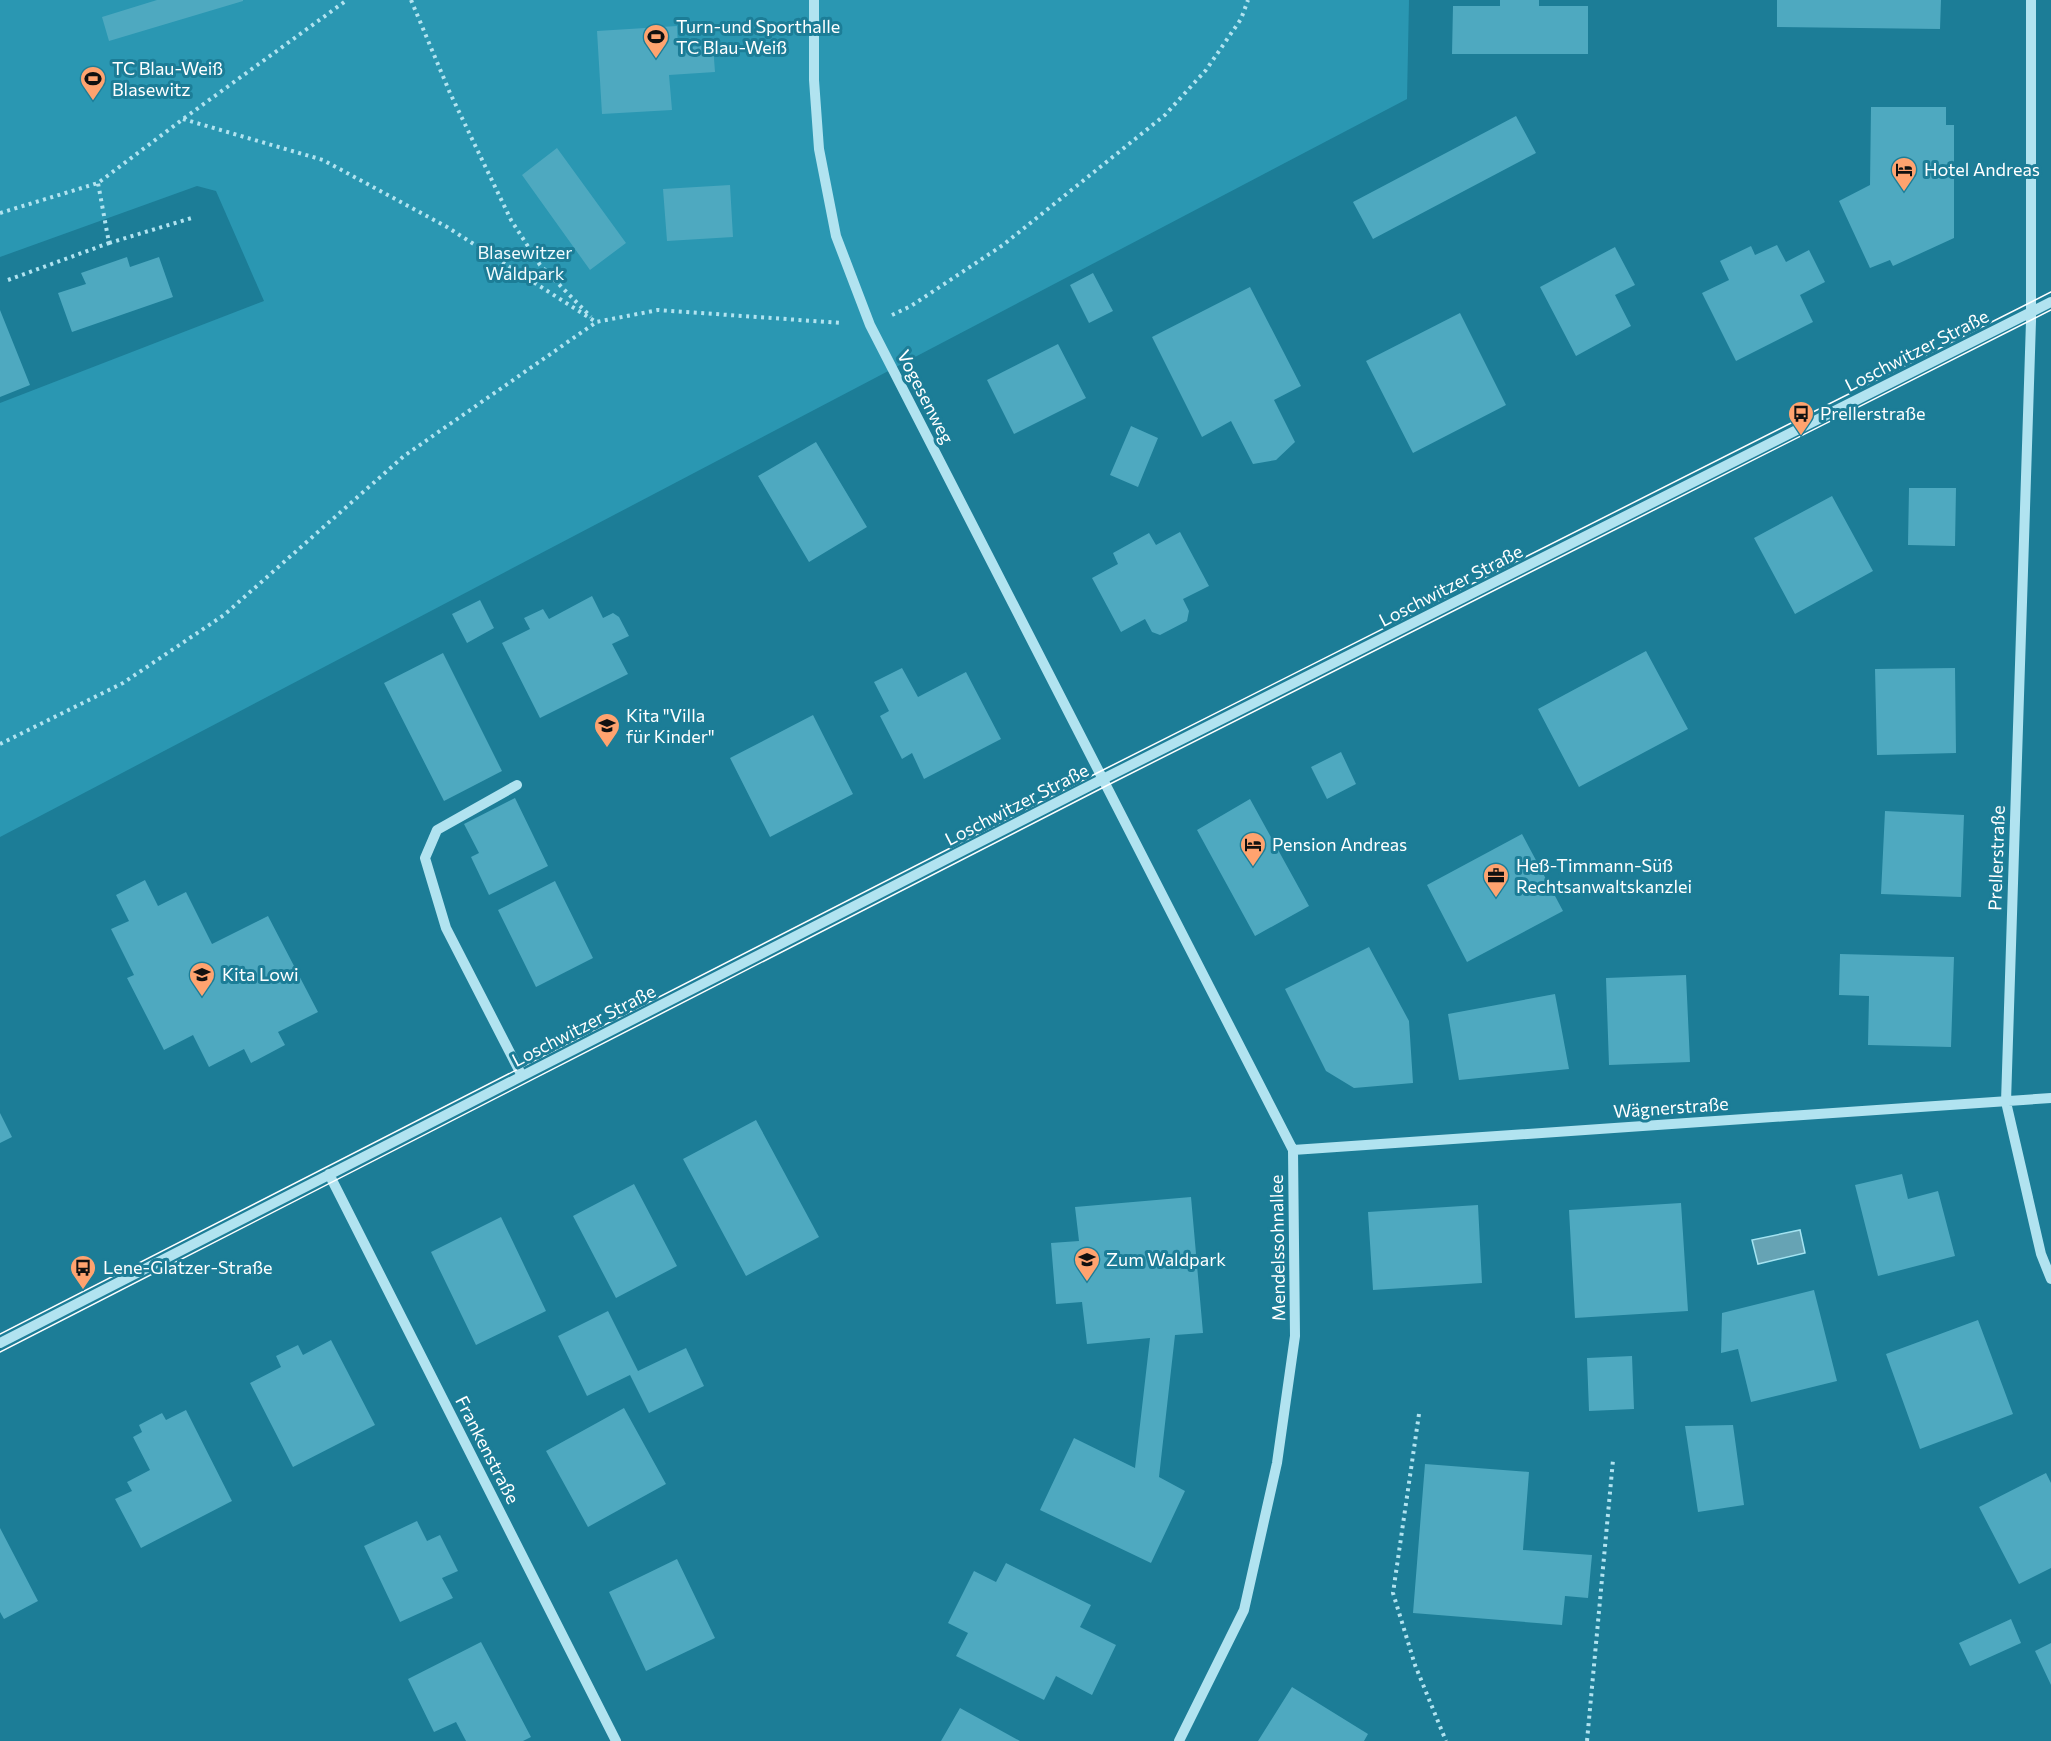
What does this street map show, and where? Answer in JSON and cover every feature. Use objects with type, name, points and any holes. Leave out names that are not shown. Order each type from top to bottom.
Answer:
[{"type":"street","name":"Vogesenweg","points":[[814,0],[814,80],[819,149],[836,236],[870,325],[1103,780]]},
{"type":"street","name":"Prellerstraße","points":[[2031,0],[2031,312],[2006,1102],[2041,1254],[2051,1279]]},
{"type":"street","name":"Loschwitzer Straße","points":[[0,1343],[1103,780],[2051,302]]},
{"type":"street","name":"Mendelssohnallee","points":[[1103,780],[1293,1150],[1295,1336],[1277,1463],[1244,1610],[1179,1741]]},
{"type":"street","points":[[517,785],[437,830],[425,858],[446,928],[522,1076]]},
{"type":"street","name":"Wägnerstraße","points":[[1293,1150],[2051,1098]]},
{"type":"street","name":"Frankenstraße","points":[[329,1174],[616,1741]]},
{"type":"path","points":[[0,213],[98,183],[347,0]]},
{"type":"path","points":[[411,0],[450,93],[512,220],[540,266],[596,322]]},
{"type":"path","points":[[0,744],[123,683],[224,615],[404,456],[596,322],[658,310],[870,325],[910,306],[1003,245],[1165,115],[1206,70],[1241,19],[1248,0]]},
{"type":"path","points":[[183,119],[323,160],[447,227],[596,322]]},
{"type":"path","points":[[98,183],[110,243]]},
{"type":"path","points":[[8,280],[110,243],[195,218]]},
{"type":"path","points":[[1419,1414],[1393,1593],[1415,1665],[1446,1741]]},
{"type":"path","points":[[1587,1741],[1613,1460]]},
{"type":"green space","name":"Blasewitzer Waldpark","points":[[0,0],[1409,0],[1407,99],[0,837],[0,403],[264,301],[216,191],[197,186],[0,257]]},
{"type":"shaded area","points":[[1800,1230],[1805,1253],[1758,1264],[1752,1240]]},
{"type":"building","points":[[157,0],[243,1],[109,41],[102,17]]},
{"type":"building","points":[[1500,0],[1539,0],[1539,6],[1588,6],[1588,54],[1452,54],[1453,6],[1500,6]]},
{"type":"building","points":[[1777,0],[1941,0],[1940,29],[1777,27]]},
{"type":"building","name":"Turn-und Sporthalle TC Blau-Weiß","points":[[677,26],[678,48],[713,45],[715,72],[669,75],[672,110],[602,114],[597,31]]},
{"type":"building","name":"Hotel Andreas","points":[[1871,107],[1946,107],[1946,125],[1954,125],[1954,238],[1893,266],[1890,260],[1870,268],[1839,201],[1870,185]]},
{"type":"building","points":[[1516,116],[1536,153],[1373,239],[1353,202]]},
{"type":"building","points":[[557,148],[626,243],[590,270],[522,175]]},
{"type":"building","points":[[730,185],[733,237],[667,241],[663,189]]},
{"type":"building","points":[[1777,245],[1786,262],[1809,250],[1825,282],[1800,295],[1813,322],[1736,361],[1702,293],[1729,280],[1720,261],[1751,246],[1755,255]]},
{"type":"building","points":[[1615,247],[1635,285],[1615,295],[1631,326],[1576,356],[1540,287]]},
{"type":"building","points":[[127,257],[130,267],[159,257],[173,297],[72,332],[58,293],[86,284],[81,273]]},
{"type":"building","points":[[1093,273],[1113,311],[1089,323],[1070,285]]},
{"type":"building","points":[[1250,287],[1301,386],[1274,400],[1295,442],[1276,460],[1253,464],[1231,421],[1202,437],[1152,337]]},
{"type":"building","points":[[0,310],[30,385],[0,397]]},
{"type":"building","points":[[1460,313],[1506,405],[1413,453],[1366,361]]},
{"type":"building","points":[[1058,344],[1086,398],[1014,434],[987,380]]},
{"type":"building","points":[[1131,426],[1158,438],[1138,487],[1110,475]]},
{"type":"building","points":[[816,442],[867,527],[809,562],[758,476]]},
{"type":"building","points":[[1909,488],[1956,488],[1955,546],[1908,545]]},
{"type":"building","points":[[1832,496],[1873,571],[1795,614],[1754,538]]},
{"type":"building","points":[[1180,532],[1209,586],[1183,599],[1189,611],[1187,621],[1160,635],[1152,632],[1145,619],[1121,632],[1092,578],[1118,564],[1113,553],[1149,533],[1156,545]]},
{"type":"building","points":[[592,596],[603,618],[613,613],[619,617],[629,636],[612,644],[628,674],[540,718],[502,643],[530,629],[524,618],[543,609],[549,619]]},
{"type":"building","points":[[480,600],[494,628],[467,643],[452,614]]},
{"type":"building","points":[[1646,651],[1688,729],[1579,787],[1538,709]]},
{"type":"building","points":[[443,653],[502,771],[444,801],[384,683]]},
{"type":"building","points":[[902,668],[918,697],[966,672],[1001,739],[924,779],[912,753],[902,759],[880,716],[889,711],[874,682]]},
{"type":"building","points":[[1955,668],[1956,753],[1877,755],[1875,669]]},
{"type":"building","points":[[813,715],[853,794],[770,837],[730,758]]},
{"type":"building","points":[[1341,752],[1356,784],[1327,799],[1311,767]]},
{"type":"building","points":[[515,798],[548,866],[489,895],[471,857],[479,853],[464,824]]},
{"type":"building","points":[[1250,799],[1309,906],[1255,936],[1197,830]]},
{"type":"building","points":[[1885,811],[1964,815],[1961,897],[1881,894]]},
{"type":"building","points":[[1522,834],[1563,911],[1467,962],[1427,885]]},
{"type":"building","points":[[145,880],[158,906],[186,892],[212,944],[268,916],[318,1012],[278,1032],[285,1045],[251,1063],[244,1049],[209,1067],[193,1035],[164,1050],[127,978],[134,975],[111,929],[129,921],[116,895]]},
{"type":"building","points":[[555,881],[593,958],[536,987],[498,910]]},
{"type":"building","points":[[1369,947],[1409,1021],[1413,1083],[1354,1088],[1326,1071],[1285,989]]},
{"type":"building","points":[[1840,954],[1954,957],[1951,1047],[1868,1045],[1869,996],[1839,995]]},
{"type":"building","points":[[1686,975],[1690,1062],[1609,1065],[1606,978]]},
{"type":"building","points":[[1555,994],[1569,1069],[1459,1080],[1448,1014]]},
{"type":"building","points":[[0,1113],[12,1137],[0,1143]]},
{"type":"building","points":[[756,1120],[819,1237],[746,1276],[683,1159]]},
{"type":"building","points":[[1902,1174],[1908,1199],[1938,1191],[1955,1256],[1878,1276],[1855,1185]]},
{"type":"building","points":[[634,1184],[677,1266],[616,1298],[573,1216]]},
{"type":"building","points":[[1191,1197],[1203,1333],[1175,1335],[1159,1477],[1185,1491],[1151,1563],[1040,1510],[1074,1438],[1135,1468],[1150,1338],[1087,1344],[1082,1302],[1056,1304],[1051,1243],[1079,1241],[1075,1207]]},
{"type":"building","points":[[1681,1203],[1688,1311],[1575,1318],[1569,1210]]},
{"type":"building","points":[[1478,1205],[1482,1283],[1373,1290],[1368,1212]]},
{"type":"building","points":[[501,1217],[546,1311],[476,1345],[431,1252]]},
{"type":"building","points":[[1814,1290],[1837,1381],[1751,1402],[1738,1349],[1721,1353],[1722,1313]]},
{"type":"building","points":[[608,1311],[638,1371],[686,1348],[704,1386],[649,1413],[630,1375],[587,1396],[558,1336]]},
{"type":"building","points":[[1978,1320],[2013,1414],[1920,1449],[1886,1354]]},
{"type":"building","points":[[331,1340],[375,1425],[293,1467],[250,1383],[281,1367],[276,1356],[298,1345],[303,1355]]},
{"type":"building","points":[[1632,1356],[1634,1409],[1589,1411],[1587,1358]]},
{"type":"building","points":[[624,1408],[666,1484],[588,1527],[546,1451]]},
{"type":"building","points":[[186,1410],[232,1501],[141,1548],[115,1499],[132,1491],[127,1482],[150,1470],[133,1437],[142,1432],[139,1425],[162,1413],[166,1420]]},
{"type":"building","points":[[1733,1425],[1744,1505],[1698,1512],[1685,1426]]},
{"type":"building","points":[[1425,1464],[1529,1472],[1523,1550],[1592,1555],[1588,1598],[1565,1596],[1562,1625],[1413,1613]]},
{"type":"building","points":[[2046,1473],[2051,1483],[2051,1568],[2019,1584],[1979,1507]]},
{"type":"building","points":[[417,1521],[427,1541],[440,1535],[458,1571],[442,1578],[453,1598],[400,1622],[364,1546]]},
{"type":"building","points":[[0,1528],[38,1601],[4,1619],[0,1612]]},
{"type":"building","points":[[677,1559],[715,1638],[646,1671],[609,1592]]},
{"type":"building","points":[[1006,1563],[1091,1605],[1080,1627],[1116,1645],[1092,1695],[1056,1676],[1044,1700],[956,1656],[968,1633],[948,1623],[974,1571],[996,1582]]},
{"type":"building","points":[[2011,1619],[2021,1643],[1970,1666],[1959,1643]]},
{"type":"building","points":[[481,1642],[531,1737],[523,1741],[466,1741],[456,1722],[434,1732],[408,1679]]},
{"type":"building","points":[[2051,1643],[2051,1685],[2035,1651]]},
{"type":"building","points":[[1292,1687],[1368,1734],[1364,1741],[1258,1741]]},
{"type":"building","points":[[960,1708],[1020,1741],[941,1741]]},
{"type":"tram line","points":[[0,1334],[1099,772],[2051,292]]},
{"type":"tram line","points":[[0,1352],[1106,786],[2051,310]]},
{"type":"place","name":"Turn-und Sporthalle TC Blau-Weiß","points":[[656,60]]},
{"type":"place","name":"TC Blau-Weiß Blasewitz","points":[[93,102]]},
{"type":"place","name":"Hotel Andreas","points":[[1904,193]]},
{"type":"place","name":"Prellerstraße","points":[[1801,437]]},
{"type":"place","name":"Kita \"Villa für Kinder\"","points":[[607,749]]},
{"type":"place","name":"Pension Andreas","points":[[1253,868]]},
{"type":"place","name":"Heß-Timmann-Süß Rechtsanwaltskanzlei","points":[[1496,899]]},
{"type":"place","name":"Kita Lowi","points":[[202,998]]},
{"type":"place","name":"Zum Waldpark","points":[[1087,1283]]},
{"type":"place","name":"Lene-Glatzer-Straße","points":[[83,1291]]}]
